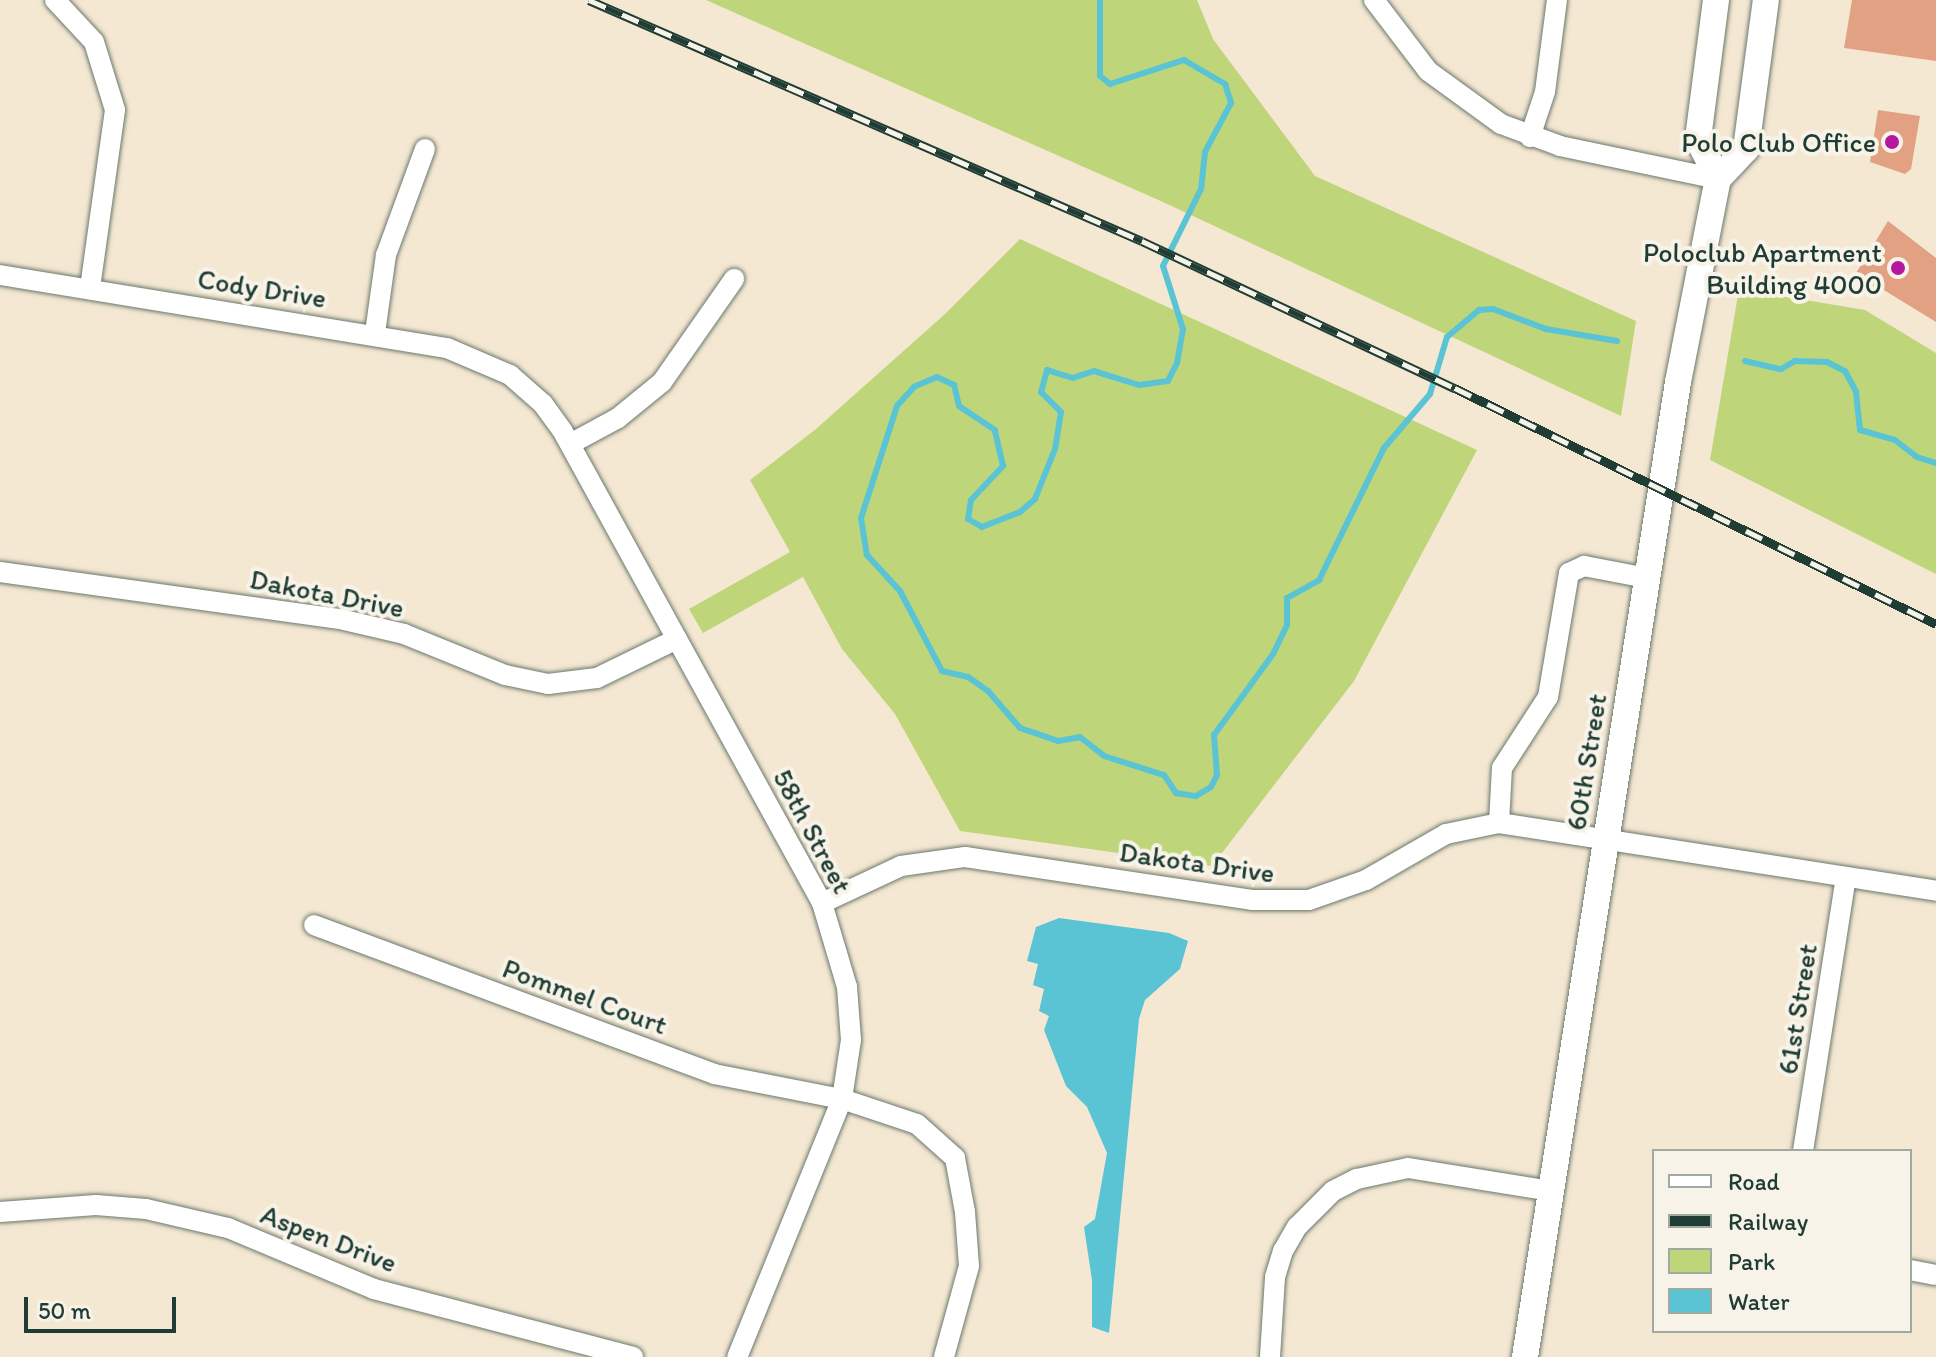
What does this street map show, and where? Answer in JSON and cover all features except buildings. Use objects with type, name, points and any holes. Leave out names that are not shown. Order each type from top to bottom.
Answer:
[{"type":"main road","points":[[1716,0],[1698,139],[1718,179],[1746,149],[1766,0]]},
{"type":"main road","name":"60th Street","points":[[1525,1357],[1647,578],[1718,179]]},
{"type":"street","points":[[55,0],[94,42],[115,110],[90,289]]},
{"type":"street","points":[[1374,0],[1413,54],[1444,86],[1481,113],[1530,137],[1651,168],[1718,179]]},
{"type":"street","points":[[1530,137],[1545,92],[1557,0]]},
{"type":"street","points":[[375,333],[386,255],[425,149]]},
{"type":"street","name":"Cody Drive","points":[[0,275],[375,333],[447,348],[510,375]]},
{"type":"street","points":[[570,444],[618,418],[662,382],[734,279]]},
{"type":"street","name":"58th Street","points":[[510,375],[543,404],[570,444],[822,903],[847,987],[851,1040],[842,1099],[737,1357]]},
{"type":"street","points":[[1499,823],[1502,768],[1548,697],[1569,573],[1584,566],[1647,578]]},
{"type":"street","name":"Dakota Drive","points":[[0,572],[344,620],[404,634],[505,675],[548,684],[597,678],[677,639]]},
{"type":"street","name":"Dakota Drive","points":[[822,903],[901,866],[965,857],[1252,900],[1309,900],[1366,880],[1446,834],[1499,823],[1936,891]]},
{"type":"street","name":"61st Street","points":[[1803,1149],[1846,877]]},
{"type":"street","name":"Pommel Court","points":[[314,925],[714,1074],[842,1099],[917,1124],[955,1158],[969,1266],[944,1357]]},
{"type":"street","points":[[1270,1357],[1275,1277],[1283,1251],[1297,1227],[1333,1191],[1382,1171],[1408,1168],[1551,1191]]},
{"type":"street","name":"Aspen Drive","points":[[0,1212],[71,1205],[146,1209],[228,1228],[374,1289],[633,1357]]},
{"type":"street","points":[[1912,1270],[1936,1275]]},
{"type":"green space","points":[[706,0],[1197,0],[1213,39],[1315,176],[1636,321],[1621,416],[1163,202]]},
{"type":"green space","points":[[1020,239],[1477,450],[1354,681],[1212,866],[960,831],[895,714],[842,649],[803,577],[703,633],[689,609],[790,552],[750,480],[816,429],[945,314]]},
{"type":"green space","points":[[1739,289],[1865,310],[1936,353],[1936,574],[1710,460]]},
{"type":"water","points":[[1059,918],[1169,933],[1188,941],[1180,969],[1145,1000],[1139,1019],[1109,1333],[1092,1327],[1092,1280],[1084,1227],[1095,1219],[1107,1153],[1087,1107],[1066,1086],[1044,1030],[1049,1016],[1039,1011],[1044,989],[1033,985],[1038,964],[1027,961],[1036,927]]},
{"type":"waterway","points":[[1100,0],[1100,76],[1110,84],[1184,60],[1225,84],[1231,103],[1205,152],[1201,189],[1163,266],[1183,329],[1177,363],[1168,381],[1139,385],[1094,371],[1073,378],[1047,370],[1041,392],[1061,412],[1055,449],[1035,499],[1020,512],[982,527],[968,519],[971,500],[1003,466],[995,430],[959,406],[954,385],[937,377],[914,387],[897,406],[861,518],[867,555],[900,591],[942,671],[968,677],[988,691],[1020,728],[1058,741],[1080,737],[1104,756],[1164,775],[1176,793],[1196,796],[1211,787],[1217,775],[1214,735],[1273,654],[1287,625],[1287,598],[1319,580],[1384,448],[1430,394],[1447,337],[1479,310],[1493,309],[1546,329],[1617,341]]},
{"type":"waterway","points":[[1745,361],[1781,369],[1795,361],[1827,362],[1845,371],[1856,392],[1860,430],[1895,440],[1917,457],[1936,463]]},
{"type":"railway","points":[[589,0],[1142,241],[1455,388],[1936,624]]},
{"type":"place","name":"Polo Club Office","points":[[1892,142]]},
{"type":"place","name":"Poloclub Apartment Building 4000","points":[[1898,268]]}]
